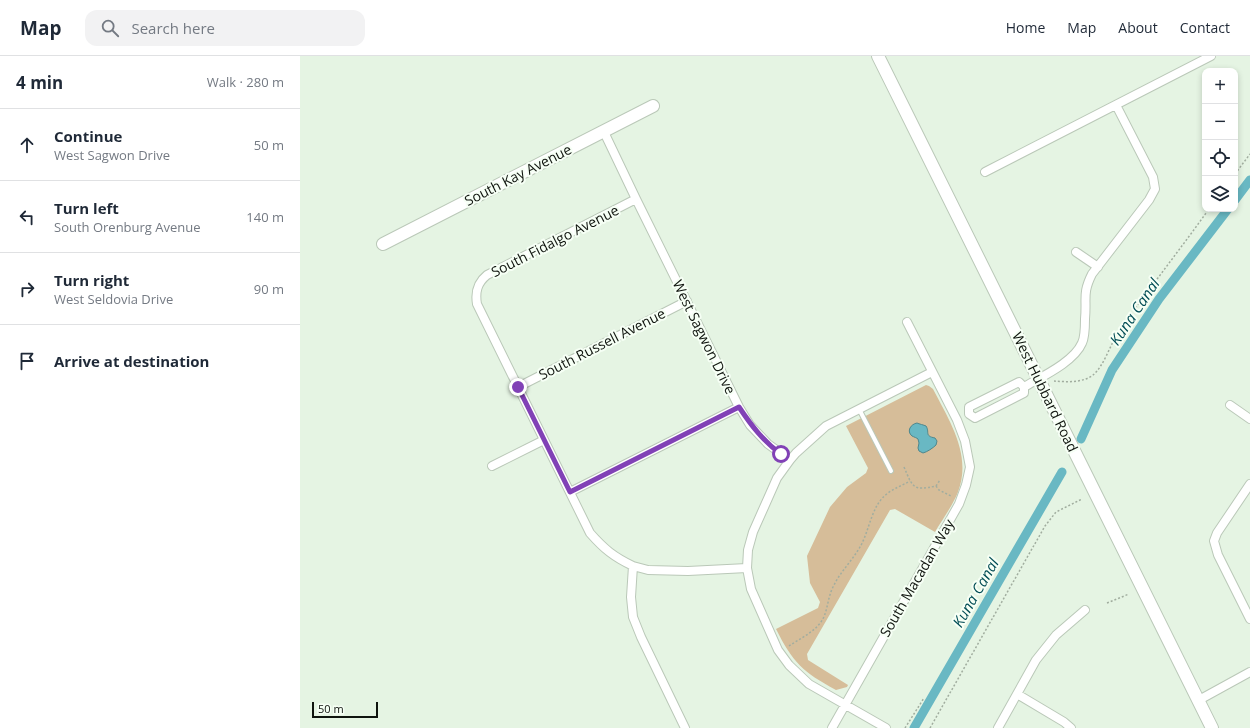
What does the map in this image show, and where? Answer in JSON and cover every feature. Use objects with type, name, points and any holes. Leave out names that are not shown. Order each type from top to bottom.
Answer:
[{"type":"street","name":"West Hubbard Road","points":[[878,56],[1212,728]]},
{"type":"street","points":[[986,172],[1211,56]]},
{"type":"street","points":[[1024,386],[1054,370],[1072,356],[1082,343],[1085,318],[1085,293],[1087,285],[1098,267],[1149,200],[1155,189],[1153,177],[1116,105]]},
{"type":"street","name":"South Kay Avenue","points":[[383,244],[653,106]]},
{"type":"street","name":"West Sagwon Drive","points":[[604,132],[739,407],[750,425],[768,444],[790,460]]},
{"type":"street","name":"South Fidalgo Avenue","points":[[518,387],[477,304],[477,287],[481,280],[487,275],[636,199]]},
{"type":"street","points":[[1076,252],[1098,267]]},
{"type":"street","name":"South Russell Avenue","points":[[518,387],[686,301]]},
{"type":"street","name":"South Macadan Way","points":[[832,728],[959,504],[970,468],[965,441],[957,420],[907,322]]},
{"type":"street","points":[[886,728],[809,684],[789,665],[778,650],[751,589],[747,568],[748,550],[753,532],[777,478],[796,452],[826,426],[932,372]]},
{"type":"street","points":[[969,414],[969,407],[1019,382],[1024,386]]},
{"type":"street","points":[[969,414],[975,418],[1024,393],[1024,386]]},
{"type":"street","points":[[518,387],[590,533],[601,546],[615,557],[633,566],[648,570],[688,571],[747,568]]},
{"type":"street","points":[[1230,405],[1250,419]]},
{"type":"street","points":[[570,492],[739,407]]},
{"type":"street","points":[[957,420],[969,414]]},
{"type":"street","points":[[492,466],[544,440]]},
{"type":"street","points":[[1250,484],[1217,533],[1214,541],[1218,555],[1250,619]]},
{"type":"street","points":[[633,566],[630,597],[633,617],[641,637],[685,728]]},
{"type":"street","points":[[998,728],[1036,660],[1056,635],[1085,610]]},
{"type":"street","points":[[1199,700],[1250,672]]},
{"type":"street","points":[[1017,694],[1064,722],[1071,728]]},
{"type":"lane","points":[[859,409],[891,471]]},
{"type":"path","points":[[1238,170],[1250,154]]},
{"type":"path","points":[[1054,381],[1076,381],[1085,379],[1094,374],[1118,333],[1207,212]]},
{"type":"path","points":[[904,467],[910,482],[920,489],[936,486],[940,480]]},
{"type":"path","points":[[789,646],[812,631],[820,622],[825,613],[832,588],[839,575],[861,546],[875,510],[881,501],[888,493],[910,482]]},
{"type":"path","points":[[936,486],[939,490],[951,496]]},
{"type":"path","points":[[930,728],[1045,526],[1056,512],[1082,499]]},
{"type":"path","points":[[1107,604],[1129,594]]},
{"type":"path","points":[[906,728],[924,698]]},
{"type":"shaded area","points":[[926,385],[933,389],[952,426],[961,452],[962,478],[958,492],[935,532],[895,509],[890,510],[807,654],[808,660],[848,685],[847,687],[836,690],[815,678],[800,666],[782,641],[776,629],[818,608],[820,602],[810,583],[807,556],[830,507],[847,487],[866,473],[868,468],[846,426]]},
{"type":"water","points":[[917,423],[926,426],[928,435],[935,438],[937,441],[935,446],[923,453],[919,451],[918,439],[912,436],[909,432],[911,426]]},
{"type":"waterway","name":"Kuna Canal","points":[[1238,196],[1250,180]]},
{"type":"waterway","name":"Kuna Canal","points":[[1081,439],[1112,370],[1159,299],[1226,212]]},
{"type":"waterway","name":"Kuna Canal","points":[[914,728],[1062,472]]},
{"type":"route","points":[[518,387],[570,492],[739,407],[750,425],[768,444],[781,454]]}]
